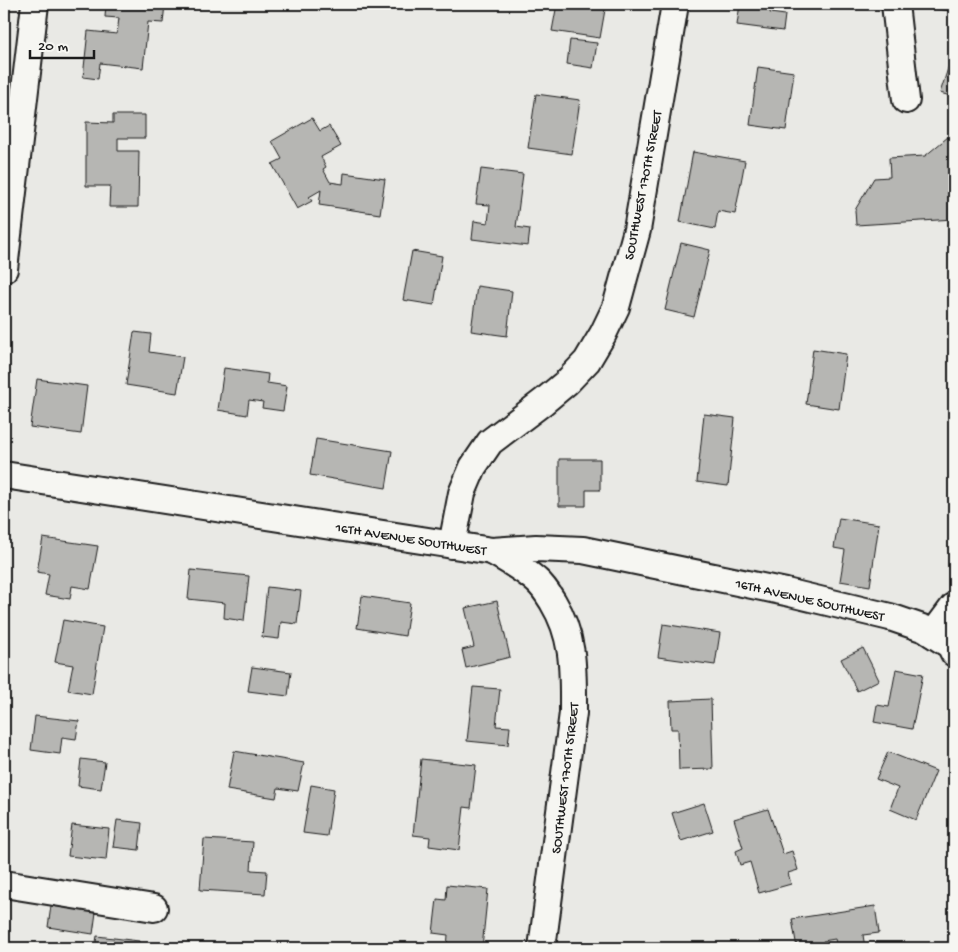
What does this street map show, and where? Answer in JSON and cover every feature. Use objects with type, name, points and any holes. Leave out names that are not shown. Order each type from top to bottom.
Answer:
[{"type":"street","points":[[4,269],[9,176],[35,4]]},
{"type":"street","name":"SOUTHWEST 170TH STREET","points":[[452,545],[462,493],[473,466],[490,442],[567,382],[587,361],[603,334],[616,306],[637,230],[675,4]]},
{"type":"street","points":[[895,4],[906,100]]},
{"type":"street","name":"16TH AVENUE SOUTHWEST","points":[[4,475],[492,551],[536,548],[583,550],[805,596],[890,617],[925,628],[950,645],[954,653]]},
{"type":"street","name":"SOUTHWEST 170TH STREET","points":[[492,551],[523,570],[545,589],[566,626],[571,648],[573,713],[542,948]]},
{"type":"street","points":[[933,634],[954,606]]},
{"type":"street","points":[[4,884],[154,908]]},
{"type":"building","points":[[106,4],[165,4],[163,23],[148,22],[143,68],[100,63],[98,79],[83,77],[88,31],[117,34],[119,18],[105,17]]},
{"type":"building","points":[[557,4],[606,4],[600,38],[552,31]]},
{"type":"building","points":[[740,4],[771,4],[770,13],[785,15],[783,31],[737,25]]},
{"type":"building","points":[[936,4],[954,4],[954,11],[936,9]]},
{"type":"building","points":[[570,40],[597,43],[593,68],[567,64]]},
{"type":"building","points":[[951,59],[954,60],[954,97],[940,93]]},
{"type":"building","points":[[758,67],[794,72],[786,130],[750,125]]},
{"type":"building","points":[[536,94],[580,100],[572,154],[528,148]]},
{"type":"building","points":[[113,115],[145,115],[145,138],[118,138],[118,151],[139,151],[138,207],[109,207],[110,186],[86,186],[86,122],[113,123]]},
{"type":"building","points":[[312,118],[320,131],[329,126],[341,146],[321,157],[326,167],[323,169],[330,182],[343,184],[344,173],[385,179],[380,214],[319,205],[321,190],[309,197],[312,201],[297,209],[272,164],[282,159],[272,141]]},
{"type":"building","points":[[954,132],[954,181],[951,184],[954,219],[856,225],[855,210],[874,178],[890,177],[889,158],[925,156]]},
{"type":"building","points":[[693,152],[745,161],[735,214],[718,211],[715,229],[680,222]]},
{"type":"building","points":[[481,169],[523,174],[516,227],[530,229],[528,246],[472,239],[474,221],[488,223],[490,205],[476,204]]},
{"type":"building","points":[[681,243],[710,250],[694,317],[665,310]]},
{"type":"building","points":[[412,251],[442,256],[434,305],[403,300]]},
{"type":"building","points":[[477,286],[512,291],[507,336],[471,331]]},
{"type":"building","points":[[134,332],[151,334],[149,352],[183,357],[177,393],[126,385]]},
{"type":"building","points":[[813,349],[846,354],[839,409],[806,404]]},
{"type":"building","points":[[224,368],[268,374],[267,383],[287,386],[283,411],[262,408],[263,402],[249,400],[247,415],[218,410]]},
{"type":"building","points":[[37,379],[87,386],[81,434],[30,427]]},
{"type":"building","points":[[704,414],[735,418],[728,486],[697,482]]},
{"type":"building","points":[[316,439],[392,451],[386,488],[310,475]]},
{"type":"building","points":[[559,459],[600,459],[600,490],[586,490],[586,506],[559,506]]},
{"type":"building","points":[[839,518],[879,524],[870,586],[840,581],[845,550],[834,548]]},
{"type":"building","points":[[43,538],[98,546],[90,589],[72,586],[70,599],[45,595],[49,574],[37,572]]},
{"type":"building","points":[[191,570],[249,576],[244,621],[224,618],[225,603],[188,599]]},
{"type":"building","points":[[267,587],[301,591],[297,624],[281,622],[279,639],[262,637]]},
{"type":"building","points":[[362,596],[410,603],[405,636],[357,628]]},
{"type":"building","points":[[497,601],[510,657],[466,668],[462,650],[474,647],[465,608]]},
{"type":"building","points":[[63,620],[103,627],[92,694],[68,690],[73,665],[55,662]]},
{"type":"building","points":[[663,624],[720,633],[715,665],[658,657]]},
{"type":"building","points":[[863,648],[879,680],[857,691],[841,659]]},
{"type":"building","points":[[252,667],[291,672],[288,696],[248,691]]},
{"type":"building","points":[[896,669],[923,674],[912,729],[874,722],[877,705],[889,707]]},
{"type":"building","points":[[473,687],[500,689],[496,726],[510,727],[508,745],[467,741]]},
{"type":"building","points":[[711,699],[713,769],[679,770],[678,729],[671,729],[670,701]]},
{"type":"building","points":[[35,716],[79,721],[76,739],[62,737],[60,754],[31,750]]},
{"type":"building","points":[[234,751],[304,763],[298,791],[278,788],[276,798],[227,790]]},
{"type":"building","points":[[888,752],[936,771],[916,820],[890,809],[898,788],[876,779]]},
{"type":"building","points":[[81,759],[105,762],[101,789],[78,786]]},
{"type":"building","points":[[421,759],[476,765],[471,808],[464,807],[459,850],[429,846],[430,837],[413,835]]},
{"type":"building","points":[[311,785],[334,789],[327,836],[303,833]]},
{"type":"building","points":[[704,803],[713,831],[681,841],[672,813]]},
{"type":"building","points":[[768,809],[783,854],[792,851],[798,870],[788,873],[791,884],[759,893],[750,862],[740,865],[736,851],[743,848],[734,819]]},
{"type":"building","points":[[117,820],[142,823],[139,850],[113,847]]},
{"type":"building","points":[[72,825],[109,829],[106,860],[68,856]]},
{"type":"building","points":[[204,839],[253,842],[251,870],[267,871],[265,894],[200,890]]},
{"type":"building","points":[[447,885],[488,889],[482,948],[447,948],[448,935],[433,933],[437,899],[446,900]]},
{"type":"building","points":[[52,899],[97,905],[93,934],[48,927]]},
{"type":"building","points":[[875,906],[879,933],[863,935],[865,948],[837,948],[835,939],[823,941],[824,948],[797,948],[792,919]]},
{"type":"building","points":[[97,936],[139,941],[138,948],[95,948]]}]
